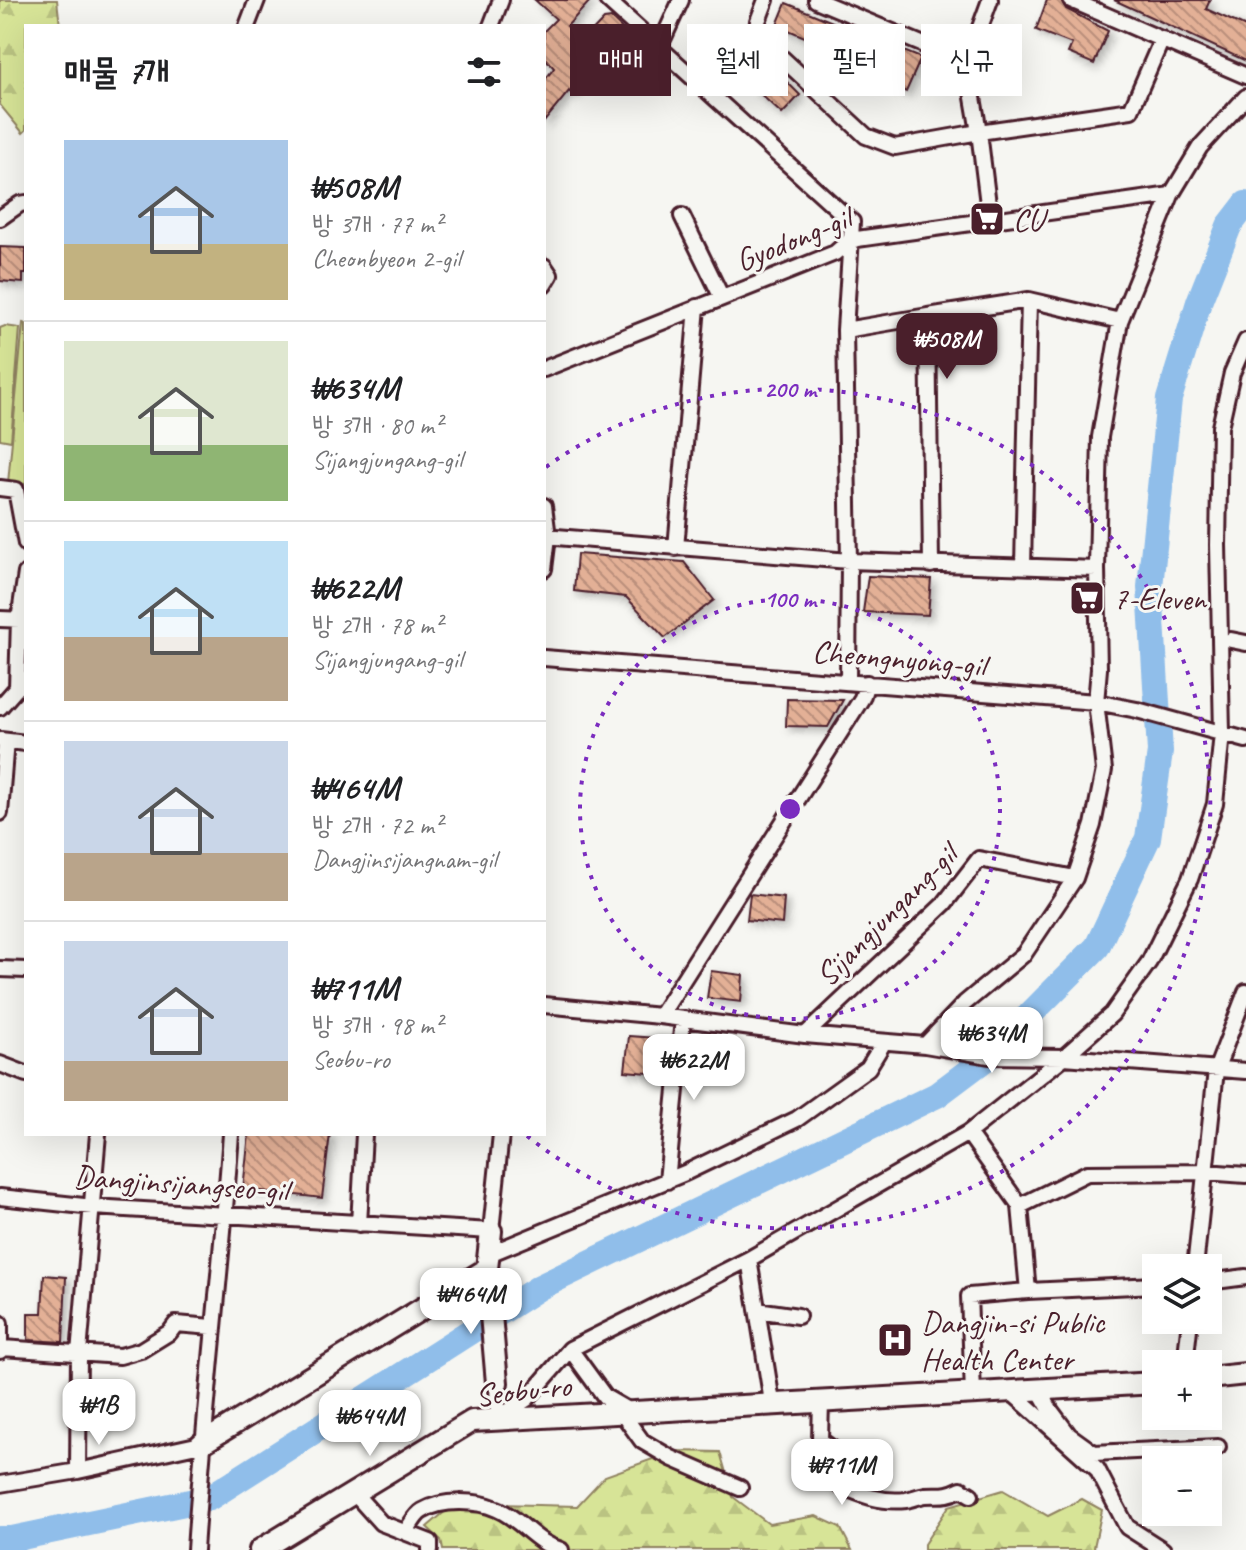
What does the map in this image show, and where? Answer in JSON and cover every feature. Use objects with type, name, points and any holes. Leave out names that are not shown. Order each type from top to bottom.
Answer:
[{"type":"main road","points":[[491,1231],[488,1269],[497,1383]]},
{"type":"main road","points":[[201,1451],[488,1269]]},
{"type":"main road","points":[[1222,1377],[1246,1374]]},
{"type":"main road","name":"Seobu-ro","points":[[260,1550],[472,1421],[1142,1384]]},
{"type":"street","points":[[248,24],[257,0]]},
{"type":"street","points":[[492,24],[501,0]]},
{"type":"street","points":[[607,0],[633,24]]},
{"type":"street","points":[[670,24],[681,0]]},
{"type":"street","points":[[766,0],[757,32],[767,44],[866,136],[895,147],[1131,110],[1162,39]]},
{"type":"street","points":[[816,0],[921,44]]},
{"type":"street","points":[[981,24],[990,0]]},
{"type":"street","points":[[1071,0],[1246,76]]},
{"type":"street","points":[[671,59],[852,222],[845,330],[848,681]]},
{"type":"street","points":[[973,96],[990,220]]},
{"type":"street","points":[[925,1045],[965,1003],[1024,954],[1075,878],[1093,825],[1104,770],[1096,702],[1099,669],[1097,569],[1100,437],[1120,321],[1171,195],[1200,147],[1246,97]]},
{"type":"street","name":"Gyodong-gil","points":[[546,368],[835,253],[850,240],[1171,195]]},
{"type":"street","points":[[0,218],[24,203]]},
{"type":"street","points":[[682,216],[722,298]]},
{"type":"street","points":[[845,330],[1029,300],[1120,321]]},
{"type":"street","points":[[1023,566],[1029,300]]},
{"type":"street","points":[[676,548],[697,307]]},
{"type":"street","points":[[928,316],[931,565]]},
{"type":"street","points":[[498,1418],[527,1399],[570,1349],[749,1259],[968,1133],[1064,1057],[1112,1014],[1149,962],[1190,879],[1215,804],[1222,733],[1217,486],[1220,427],[1239,376],[1246,341]]},
{"type":"street","points":[[0,488],[16,490],[24,533]]},
{"type":"street","points":[[546,537],[849,561],[1097,569]]},
{"type":"street","points":[[0,619],[23,620],[22,683],[0,707]]},
{"type":"street","points":[[1231,640],[1246,643]]},
{"type":"street","name":"Cheongnyong-gil","points":[[546,658],[1096,702],[1246,740]]},
{"type":"street","points":[[660,1016],[862,698],[867,683]]},
{"type":"street","points":[[0,813],[3,741],[24,743]]},
{"type":"street","name":"Sijangjungang-gil","points":[[805,1035],[944,904],[979,859],[1075,878]]},
{"type":"street","points":[[0,969],[24,970]]},
{"type":"street","points":[[1196,1254],[1216,1070],[1246,992]]},
{"type":"street","name":"Sijangjungang-gil","points":[[546,1005],[805,1035],[925,1045],[989,1056],[1064,1057],[1246,1071]]},
{"type":"street","points":[[667,1181],[683,1019]]},
{"type":"street","points":[[488,1269],[797,1119],[868,1068],[884,1042]]},
{"type":"street","points":[[0,1064],[24,1073]]},
{"type":"street","points":[[968,1133],[1020,1206],[1028,1291]]},
{"type":"street","points":[[78,1471],[79,1353],[98,1136]]},
{"type":"street","points":[[195,1548],[201,1451],[231,1136]]},
{"type":"street","points":[[359,1224],[364,1136]]},
{"type":"street","points":[[491,1231],[501,1136]]},
{"type":"street","points":[[1020,1206],[1087,1173],[1205,1172],[1246,1175]]},
{"type":"street","name":"Dangjinsijangseo-gil","points":[[0,1197],[93,1207],[491,1231]]},
{"type":"street","points":[[749,1259],[772,1402]]},
{"type":"street","points":[[1222,1280],[1246,1277]]},
{"type":"street","points":[[973,1393],[969,1296],[1142,1286]]},
{"type":"street","points":[[757,1310],[798,1316]]},
{"type":"street","points":[[0,1323],[1,1349],[120,1356],[141,1350],[170,1332],[176,1324],[212,1327]]},
{"type":"street","points":[[570,1349],[605,1397],[626,1412],[642,1441],[671,1458],[740,1488]]},
{"type":"street","points":[[497,1383],[498,1418]]},
{"type":"street","points":[[1038,1388],[1069,1435],[1094,1453],[1142,1451]]},
{"type":"street","points":[[1008,1390],[1097,1469],[1127,1527],[1163,1550]]},
{"type":"street","points":[[821,1400],[820,1440],[834,1450],[839,1485],[862,1496],[885,1500],[907,1500],[926,1495],[941,1497],[961,1489],[971,1495]]},
{"type":"street","points":[[0,1484],[201,1451]]},
{"type":"street","points":[[355,1494],[381,1523],[430,1542],[430,1550]]},
{"type":"street","points":[[406,1531],[420,1512],[446,1503],[477,1504],[496,1508],[530,1535],[561,1550]]},
{"type":"green space","points":[[0,0],[57,0],[60,24],[24,24],[23,133],[0,105]]},
{"type":"green space","points":[[23,323],[24,484],[8,483]]},
{"type":"green space","points":[[0,328],[20,328],[11,441],[0,439]]},
{"type":"green space","points":[[675,1451],[720,1452],[733,1497],[769,1524],[816,1516],[840,1527],[852,1550],[443,1550],[441,1540],[427,1527],[455,1503],[577,1506],[605,1476]]},
{"type":"green space","points":[[1003,1490],[1048,1516],[1082,1499],[1102,1510],[1094,1547],[1096,1550],[924,1550],[924,1544],[949,1506]]},
{"type":"building","points":[[535,0],[591,0],[567,26],[570,29],[570,92],[546,120],[546,78],[554,68],[546,59],[546,29],[556,19]]},
{"type":"building","points":[[1047,0],[1061,0],[1066,9],[1108,31],[1094,64],[1068,53],[1072,44],[1036,30]]},
{"type":"building","points":[[1114,0],[1210,0],[1206,9],[1246,27],[1246,61]]},
{"type":"building","points":[[786,3],[838,24],[804,24],[804,37],[788,30],[788,24],[777,24]]},
{"type":"building","points":[[611,18],[617,24],[599,24],[604,19]]},
{"type":"building","points":[[905,51],[921,58],[905,92]]},
{"type":"building","points":[[788,83],[800,95],[782,114],[763,96],[788,96]]},
{"type":"building","points":[[0,247],[24,248],[23,283],[0,281]]},
{"type":"building","points":[[577,554],[684,562],[714,600],[665,638],[626,597],[574,591]]},
{"type":"building","points":[[868,576],[931,579],[928,615],[863,612]]},
{"type":"building","points":[[787,699],[843,700],[828,727],[786,726]]},
{"type":"building","points":[[750,894],[784,898],[782,924],[747,920]]},
{"type":"building","points":[[711,971],[743,975],[741,1002],[707,998]]},
{"type":"building","points":[[629,1036],[657,1038],[667,1047],[665,1063],[649,1073],[625,1071]]},
{"type":"building","points":[[249,1136],[330,1136],[322,1198],[243,1189]]},
{"type":"building","points":[[44,1275],[66,1277],[63,1342],[28,1340],[28,1313],[42,1313]]},
{"type":"waterway","points":[[0,1539],[209,1498],[540,1287],[937,1095],[989,1056],[1097,947],[1148,838],[1160,752],[1150,587],[1169,399],[1199,302],[1229,226],[1246,204]]},
{"type":"place","name":"CU","points":[[987,219]]},
{"type":"place","name":"7-Eleven","points":[[1087,598]]},
{"type":"place","name":"Dangjin-si Public Health Center","points":[[895,1340]]}]
